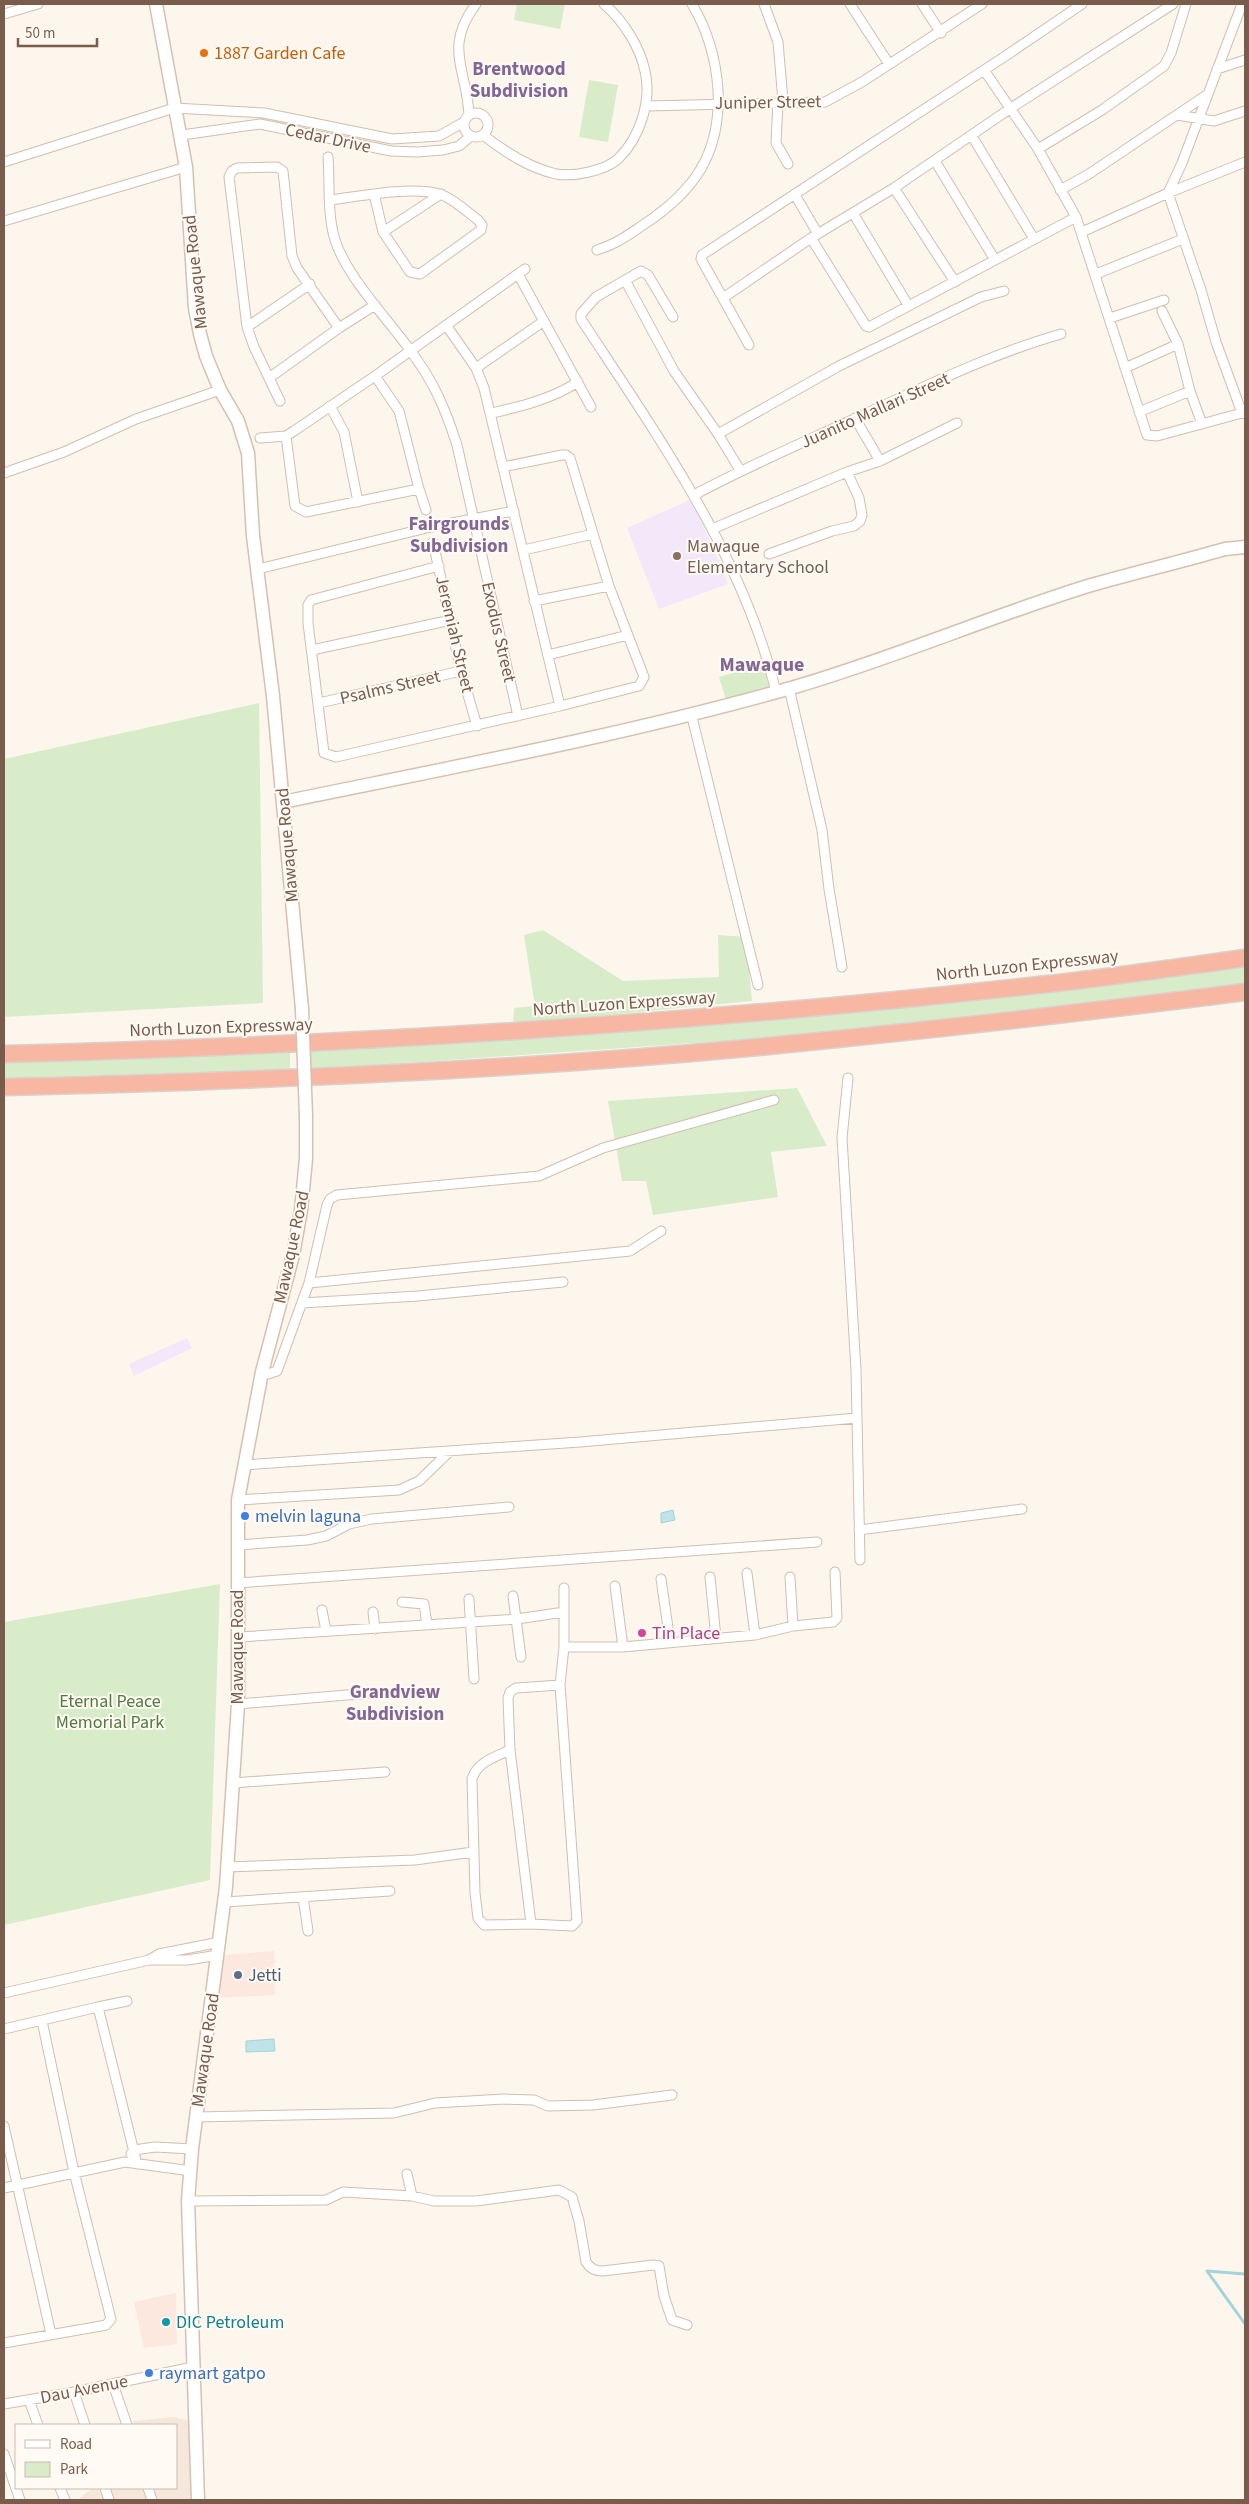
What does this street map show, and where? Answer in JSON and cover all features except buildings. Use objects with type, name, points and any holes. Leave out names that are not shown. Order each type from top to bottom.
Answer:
[{"type":"highway","name":"North Luzon Expressway","points":[[4,1054],[182,1050],[434,1037],[735,1015],[1049,984],[1245,958]]},
{"type":"highway","points":[[4,1087],[184,1083],[436,1071],[745,1048],[1049,1017],[1245,992]]},
{"type":"main road","name":"Mawaque Road","points":[[156,4],[174,108],[182,134],[186,167],[195,308],[206,356],[220,390],[238,421],[248,453],[253,536],[283,802],[302,1009],[306,1116],[306,1159],[301,1210],[293,1255],[262,1372],[238,1500],[238,1704],[225,1902],[192,2149],[188,2201],[198,2500]]},
{"type":"main road","points":[[283,802],[691,714],[776,692],[849,671],[1087,587],[1225,550],[1245,547]]},
{"type":"street","points":[[4,14],[38,4]]},
{"type":"street","points":[[476,4],[461,30],[457,49],[467,115],[465,130],[471,136],[483,135],[513,157],[558,174],[596,170],[617,159],[633,138],[646,106],[645,72],[641,58],[616,14],[604,4]]},
{"type":"street","points":[[597,250],[611,246],[624,238],[668,208],[687,189],[701,168],[718,129],[717,65],[708,35],[692,4]]},
{"type":"street","points":[[764,4],[778,42],[781,102],[776,143],[788,164]]},
{"type":"street","points":[[850,4],[889,64]]},
{"type":"street","points":[[922,4],[941,33]]},
{"type":"street","name":"Juniper Street","points":[[646,106],[781,102],[808,104],[825,102],[843,94],[941,33],[982,4]]},
{"type":"street","points":[[749,345],[701,259],[702,256],[1082,4]]},
{"type":"street","points":[[722,298],[815,236],[935,161],[1163,6],[1173,4]]},
{"type":"street","points":[[1038,149],[1102,110],[1164,66],[1172,53],[1186,4]]},
{"type":"street","points":[[984,70],[1038,149],[1076,217],[1096,274],[1139,412],[1147,435],[1151,437],[1244,413],[1216,342],[1201,290],[1168,193],[1200,118],[1243,4]]},
{"type":"street","points":[[1217,69],[1245,60]]},
{"type":"street","points":[[1060,190],[1208,94]]},
{"type":"street","points":[[4,162],[174,108]]},
{"type":"street","name":"Cedar Drive","points":[[174,108],[254,112],[302,119],[362,134],[392,139],[439,136],[467,115]]},
{"type":"street","points":[[1177,115],[1214,121],[1245,111]]},
{"type":"street","points":[[467,115],[480,113],[487,118],[489,125],[483,135]]},
{"type":"street","name":"Cedar Drive","points":[[182,134],[260,124],[391,151],[418,152],[443,150],[459,146],[471,136]]},
{"type":"street","points":[[972,136],[1034,239]]},
{"type":"street","name":"Exodus Street","points":[[328,156],[332,226],[341,254],[375,305],[410,350],[445,407],[457,446],[518,716]]},
{"type":"street","points":[[935,161],[995,260]]},
{"type":"street","points":[[1082,232],[1168,193],[1245,162]]},
{"type":"street","points":[[4,221],[186,167]]},
{"type":"street","points":[[280,401],[268,378],[247,327],[228,177],[232,171],[237,168],[277,167],[283,172],[292,256],[297,268],[339,328]]},
{"type":"street","points":[[894,188],[955,282]]},
{"type":"street","points":[[330,200],[374,194],[425,191],[442,194],[478,220],[482,225],[481,230],[420,274],[410,272],[383,232],[374,194]]},
{"type":"street","points":[[383,232],[442,194]]},
{"type":"street","points":[[795,195],[815,236],[866,326],[872,326],[908,305],[1076,217]]},
{"type":"street","points":[[854,213],[908,305]]},
{"type":"street","points":[[1096,274],[1183,239]]},
{"type":"street","points":[[260,438],[286,436],[375,376],[521,271],[544,320],[591,407]]},
{"type":"street","points":[[673,317],[644,271],[641,271],[596,297],[583,309],[581,319],[694,495],[712,529],[753,617],[769,664],[776,692]]},
{"type":"street","points":[[625,280],[674,371],[718,434],[740,470]]},
{"type":"street","points":[[247,327],[310,284]]},
{"type":"street","points":[[718,434],[839,366],[981,297],[1004,292]]},
{"type":"street","points":[[1110,318],[1164,300]]},
{"type":"street","points":[[268,378],[375,305]]},
{"type":"street","points":[[1162,311],[1178,344],[1190,391],[1202,424]]},
{"type":"street","points":[[476,368],[544,320]]},
{"type":"street","points":[[446,326],[476,368],[492,413],[534,601],[560,706]]},
{"type":"street","name":"Juanito Mallari Street","points":[[694,495],[740,470],[856,418],[1026,344],[1061,334]]},
{"type":"street","points":[[1125,368],[1178,344]]},
{"type":"street","points":[[375,376],[399,411],[426,510]]},
{"type":"street","points":[[492,413],[559,394],[578,382]]},
{"type":"street","points":[[4,473],[64,452],[136,419],[220,390]]},
{"type":"street","points":[[1139,412],[1190,391]]},
{"type":"street","points":[[330,406],[344,432],[358,502]]},
{"type":"street","points":[[856,418],[880,461]]},
{"type":"street","points":[[712,529],[847,472],[880,461],[957,423]]},
{"type":"street","points":[[286,436],[295,506],[300,510],[306,512],[419,489]]},
{"type":"street","points":[[439,566],[314,598],[308,605],[324,753],[336,757],[477,726],[639,686],[644,677],[609,586],[570,458],[566,455],[503,467]]},
{"type":"street","points":[[769,554],[832,531],[854,526],[860,521],[862,515],[859,498],[847,472]]},
{"type":"street","points":[[258,569],[473,518],[514,511]]},
{"type":"street","points":[[524,550],[593,534]]},
{"type":"street","name":"Jeremiah Street","points":[[433,542],[461,671],[477,726]]},
{"type":"street","points":[[534,601],[609,586]]},
{"type":"street","points":[[312,650],[451,620]]},
{"type":"street","points":[[548,655],[628,635]]},
{"type":"street","name":"Psalms Street","points":[[319,703],[461,671]]},
{"type":"street","points":[[789,688],[822,830],[829,889],[842,967]]},
{"type":"street","points":[[691,714],[758,985]]},
{"type":"street","points":[[848,1078],[842,1138],[857,1418],[860,1560]]},
{"type":"street","points":[[262,1372],[268,1374],[277,1372],[309,1283],[327,1205],[330,1199],[336,1195],[539,1176],[604,1148],[774,1100]]},
{"type":"street","points":[[309,1283],[630,1251],[661,1231]]},
{"type":"street","points":[[302,1303],[418,1296],[563,1282]]},
{"type":"street","points":[[244,1465],[716,1431],[857,1418]]},
{"type":"street","points":[[238,1500],[399,1490],[419,1481],[450,1451]]},
{"type":"street","points":[[237,1544],[307,1540],[326,1536],[349,1524],[372,1519],[509,1507]]},
{"type":"street","points":[[859,1530],[1022,1509]]},
{"type":"street","points":[[238,1583],[817,1542]]},
{"type":"street","points":[[564,1647],[623,1647],[755,1635],[793,1626],[836,1620],[835,1572]]},
{"type":"street","points":[[747,1573],[755,1635]]},
{"type":"street","points":[[710,1576],[716,1638]]},
{"type":"street","points":[[790,1578],[793,1626]]},
{"type":"street","points":[[661,1579],[670,1642]]},
{"type":"street","points":[[616,1586],[623,1647]]},
{"type":"street","points":[[510,1750],[480,1765],[474,1770],[472,1779],[475,1892],[480,1923],[484,1926],[531,1924],[572,1926],[577,1921],[560,1685],[564,1647],[564,1588]]},
{"type":"street","points":[[513,1596],[521,1657]]},
{"type":"street","points":[[469,1599],[474,1679]]},
{"type":"street","points":[[402,1602],[424,1604],[427,1625]]},
{"type":"street","points":[[322,1610],[326,1632]]},
{"type":"street","points":[[373,1612],[375,1629]]},
{"type":"street","points":[[239,1637],[517,1619],[564,1612]]},
{"type":"street","points":[[531,1924],[510,1750],[508,1698],[510,1692],[516,1688],[560,1685]]},
{"type":"street","points":[[238,1704],[371,1693]]},
{"type":"street","points":[[233,1783],[385,1772]]},
{"type":"street","points":[[226,1868],[415,1860],[473,1852]]},
{"type":"street","points":[[225,1902],[390,1891]]},
{"type":"street","points":[[303,1897],[308,1931]]},
{"type":"street","points":[[150,1960],[159,1954],[220,1942]]},
{"type":"street","points":[[4,1993],[150,1960],[188,1960],[218,1955]]},
{"type":"street","points":[[4,2029],[127,2002]]},
{"type":"street","points":[[98,2007],[137,2164]]},
{"type":"street","points":[[4,2343],[106,2325],[111,2319],[74,2172],[42,2021]]},
{"type":"street","points":[[196,2117],[394,2113],[435,2103],[504,2099],[534,2100],[548,2106],[593,2105],[672,2095]]},
{"type":"street","points":[[4,2126],[51,2334]]},
{"type":"street","points":[[124,2162],[134,2150],[155,2147],[192,2149]]},
{"type":"street","points":[[4,2188],[124,2162],[190,2171]]},
{"type":"street","points":[[407,2174],[412,2196]]},
{"type":"street","points":[[188,2201],[326,2200],[343,2192],[412,2196],[434,2201],[476,2201],[559,2190],[568,2193],[572,2197],[579,2221],[586,2262],[590,2268],[596,2271],[603,2271],[653,2265],[659,2266],[664,2296],[672,2320],[687,2326]]},
{"type":"street","name":"Dau Avenue","points":[[4,2404],[74,2392],[193,2367]]},
{"type":"street","points":[[113,2384],[127,2424]]},
{"type":"street","points":[[74,2392],[85,2424]]},
{"type":"street","points":[[29,2400],[38,2424]]},
{"type":"street","points":[[4,2454],[15,2486]]},
{"type":"shaded area","name":"Mawaque Elementary School","points":[[692,499],[728,584],[659,609],[627,528]]},
{"type":"shaded area","points":[[187,1338],[192,1348],[134,1376],[129,1364]]},
{"type":"shaded area","points":[[274,1951],[275,1995],[219,1998],[223,1955]]},
{"type":"shaded area","points":[[176,2293],[177,2344],[144,2348],[134,2302]]},
{"type":"shaded area","points":[[174,2417],[196,2423],[201,2500],[157,2500],[153,2489],[178,2489],[178,2424],[134,2424],[133,2421]]},
{"type":"shaded area","points":[[92,2489],[106,2489],[110,2500],[77,2500]]},
{"type":"shaded area","points":[[108,2489],[149,2489],[153,2500],[111,2500]]},
{"type":"green space","points":[[517,4],[565,4],[560,29],[514,20]]},
{"type":"green space","points":[[589,80],[618,85],[608,142],[579,137]]},
{"type":"green space","points":[[763,664],[770,691],[727,703],[719,677]]},
{"type":"green space","points":[[259,703],[263,1003],[4,1017],[4,759]]},
{"type":"green space","points":[[543,930],[623,981],[719,977],[718,935],[746,937],[752,1001],[513,1024],[514,1008],[535,1006],[524,935]]},
{"type":"green space","points":[[1245,967],[1245,984],[906,1026],[769,1038],[305,1070],[305,1048],[771,1019],[899,1008]]},
{"type":"green space","points":[[290,1048],[290,1070],[4,1078],[4,1059]]},
{"type":"green space","points":[[797,1088],[827,1146],[771,1152],[778,1197],[653,1215],[646,1181],[622,1181],[608,1101]]},
{"type":"green space","name":"Eternal Peace Memorial Park","points":[[220,1584],[210,1880],[4,1925],[4,1622]]},
{"type":"water","points":[[673,1510],[675,1520],[661,1523],[661,1513]]},
{"type":"water","points":[[274,2039],[275,2051],[246,2052],[246,2041]]},
{"type":"waterway","points":[[1245,2274],[1207,2271],[1245,2324]]},
{"type":"place","name":"1887 Garden Cafe","points":[[204,53]]},
{"type":"place","name":"Mawaque Elementary School","points":[[677,556]]},
{"type":"place","name":"melvin laguna","points":[[245,1516]]},
{"type":"place","name":"Tin Place","points":[[642,1633]]},
{"type":"place","name":"Jetti","points":[[238,1975]]},
{"type":"place","name":"DIC Petroleum","points":[[166,2322]]},
{"type":"place","name":"raymart gatpo","points":[[149,2373]]},
{"type":"district","name":"Brentwood Subdivision","points":[[519,79]]},
{"type":"district","name":"Fairgrounds Subdivision","points":[[459,534]]},
{"type":"district","name":"Mawaque","points":[[762,664]]},
{"type":"district","name":"Grandview Subdivision","points":[[395,1702]]}]
